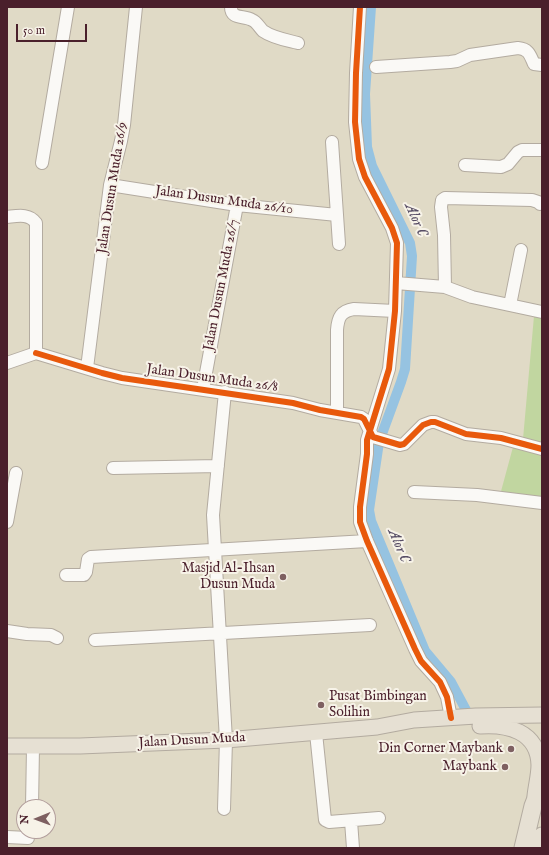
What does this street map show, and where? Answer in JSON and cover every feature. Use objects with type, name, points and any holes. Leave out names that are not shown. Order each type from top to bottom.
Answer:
[{"type":"highway","points":[[523,848],[542,783]]},
{"type":"main road","name":"Jalan Dusun Muda","points":[[7,746],[80,746],[226,740],[377,727],[414,720],[542,715]]},
{"type":"main road","name":"Jalan Dusun Muda","points":[[377,727],[414,729],[500,726],[514,729],[524,735],[532,742],[537,753],[539,765],[532,813],[520,848]]},
{"type":"street","points":[[42,163],[68,7]]},
{"type":"street","name":"Jalan Dusun Muda 26/9","points":[[87,368],[110,185],[122,141],[136,7]]},
{"type":"street","points":[[231,7],[232,13],[235,16],[253,20],[262,30],[269,34],[281,39],[298,43]]},
{"type":"street","points":[[360,7],[355,101],[355,122],[359,159],[365,177],[392,228],[396,243],[400,284],[389,369],[372,435],[367,444],[360,514],[362,529],[415,648],[422,661],[440,682],[447,697],[451,718]]},
{"type":"street","points":[[376,67],[450,62],[457,61],[470,55],[518,48],[525,49],[529,52],[534,64],[542,65]]},
{"type":"street","points":[[332,142],[339,244]]},
{"type":"street","points":[[465,165],[501,167],[508,164],[518,152],[522,150],[542,150]]},
{"type":"street","name":"Jalan Dusun Muda 26/10","points":[[110,185],[237,205],[337,216]]},
{"type":"street","points":[[445,287],[444,235],[441,207],[442,200],[445,198],[532,200],[540,204]]},
{"type":"street","name":"Jalan Dusun Muda 26/7","points":[[203,389],[237,205]]},
{"type":"street","points":[[7,217],[29,217],[36,223],[36,353],[7,363]]},
{"type":"street","points":[[510,305],[521,250]]},
{"type":"street","points":[[400,284],[445,287],[472,297],[542,312]]},
{"type":"street","points":[[338,413],[336,330],[341,315],[348,310],[354,309],[396,311]]},
{"type":"street","name":"Jalan Dusun Muda 26/8","points":[[36,353],[122,378],[293,403],[363,418],[372,435]]},
{"type":"street","points":[[224,810],[226,740],[213,508],[225,392]]},
{"type":"street","points":[[372,435],[389,443],[398,445],[404,444],[423,425],[431,422],[466,434],[501,438],[542,449]]},
{"type":"street","points":[[113,468],[178,468],[218,466]]},
{"type":"street","points":[[7,522],[16,473]]},
{"type":"street","points":[[414,492],[477,495],[542,503]]},
{"type":"street","points":[[66,575],[84,575],[86,572],[88,559],[91,557],[367,541]]},
{"type":"street","points":[[95,640],[370,625]]},
{"type":"street","points":[[7,631],[51,635],[57,638]]},
{"type":"street","points":[[316,732],[325,820],[330,822],[379,818]]},
{"type":"street","points":[[32,799],[33,747]]},
{"type":"street","points":[[351,821],[353,848]]},
{"type":"green space","points":[[534,316],[542,317],[542,444],[523,439]]},
{"type":"green space","points":[[513,447],[542,453],[542,500],[500,495]]},
{"type":"waterway","name":"Alor C","points":[[371,7],[365,94],[367,147],[372,166],[410,243],[412,256],[405,369],[379,442],[369,510],[371,521],[425,651],[451,682],[466,710]]},
{"type":"cycle path","points":[[360,7],[355,122],[359,159],[365,177],[392,228],[397,243],[395,311],[389,369],[367,440],[367,454],[360,507],[360,522],[415,649],[421,661],[440,682],[447,697],[451,718]]},
{"type":"cycle path","points":[[36,353],[122,378],[293,403],[320,410],[361,417],[364,419],[373,437],[400,445],[404,444],[423,425],[435,422],[466,434],[501,438],[542,449]]},
{"type":"place","name":"Masjid Al-Ihsan Dusun Muda","points":[[283,577]]},
{"type":"place","name":"Pusat Bimbingan Solihin","points":[[321,705]]},
{"type":"place","name":"Din Corner Maybank","points":[[511,749]]},
{"type":"place","name":"Maybank","points":[[505,767]]}]
